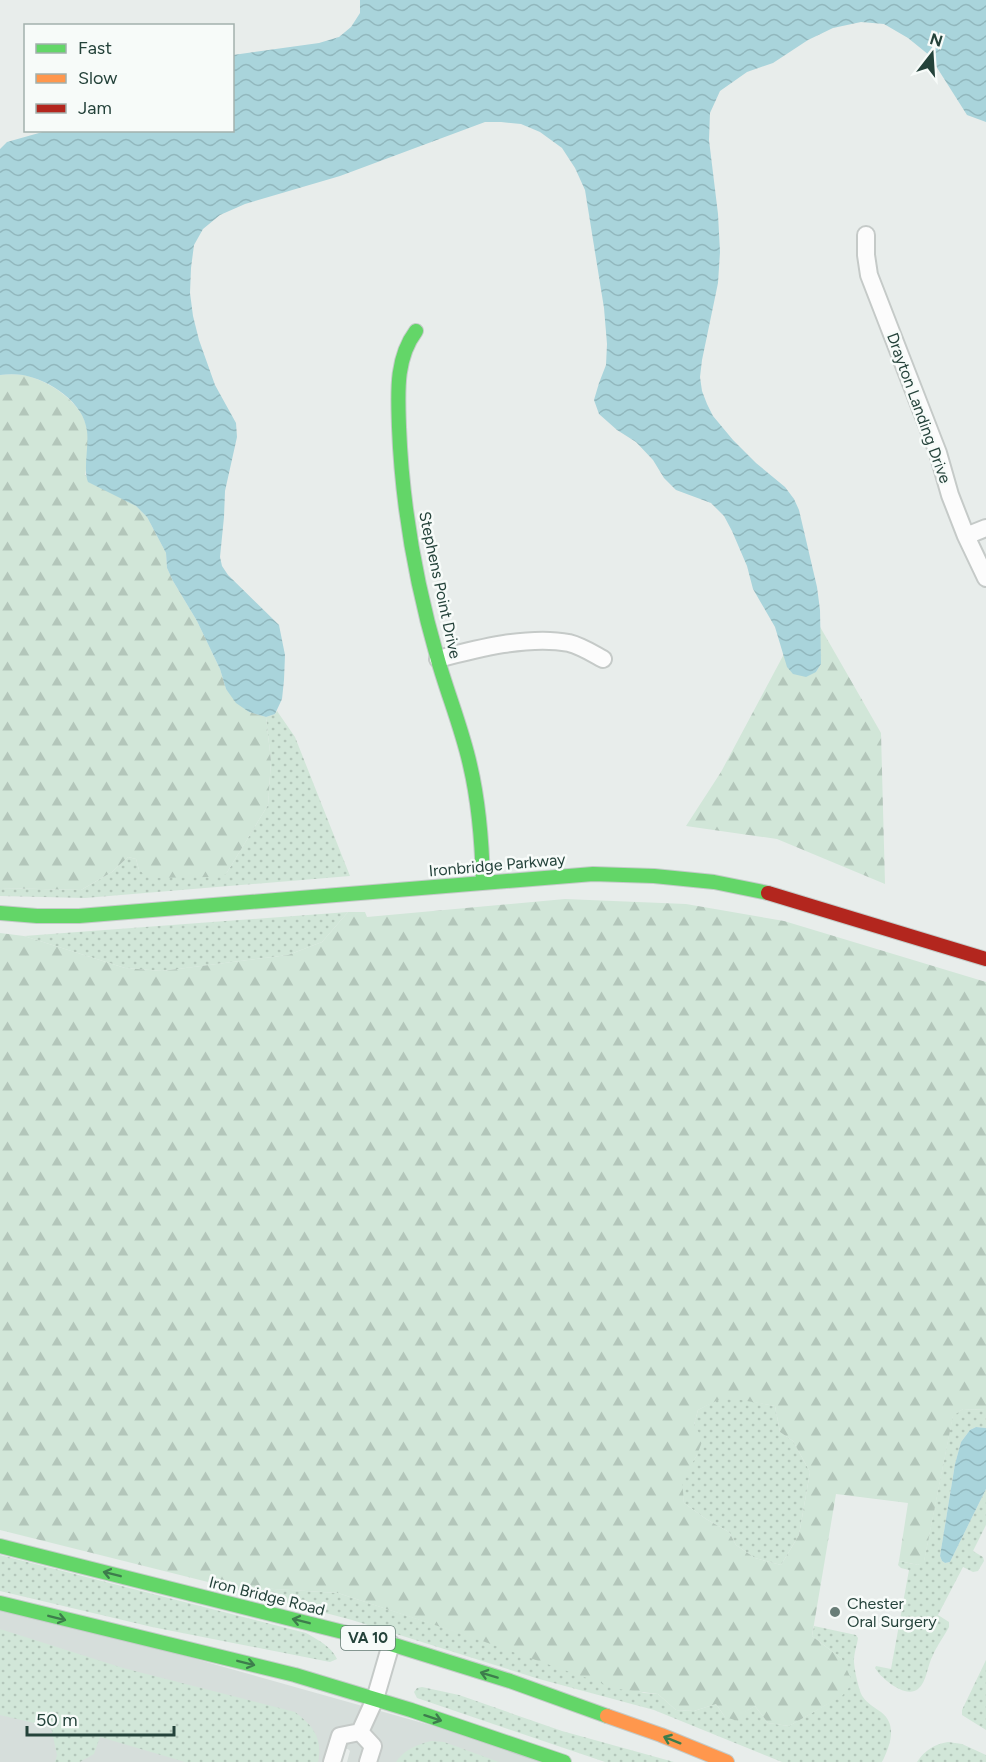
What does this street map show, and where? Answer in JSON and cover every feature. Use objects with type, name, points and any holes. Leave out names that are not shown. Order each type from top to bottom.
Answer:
[{"type":"street","name":"Drayton Landing Drive","points":[[866,235],[869,274],[938,453],[950,495],[986,578]]},
{"type":"street","name":"Stephens Point Drive","points":[[416,331],[405,347],[401,359],[399,391],[399,446],[407,513],[422,595],[438,659],[470,763],[482,839],[483,882]]},
{"type":"street","points":[[966,536],[986,528]]},
{"type":"street","points":[[438,659],[476,649],[514,643],[554,641],[570,644],[603,659]]},
{"type":"street","name":"Ironbridge Parkway","points":[[0,913],[79,916],[593,874],[654,876],[714,882],[773,894],[986,959]]},
{"type":"street","name":"Iron Bridge Road","points":[[0,1546],[392,1644],[510,1681],[727,1762]]},
{"type":"street","points":[[0,1603],[257,1666],[375,1699],[564,1762]]},
{"type":"street","points":[[360,1732],[375,1699],[392,1644]]},
{"type":"street","points":[[332,1762],[340,1736],[360,1732]]},
{"type":"street","points":[[360,1732],[373,1746],[368,1762]]},
{"type":"shaded area","points":[[0,1604],[562,1762],[347,1762],[350,1751],[345,1749],[341,1762],[0,1762]]},
{"type":"green space","points":[[0,375],[24,375],[44,382],[63,394],[78,409],[84,418],[89,439],[85,475],[136,506],[147,517],[166,553],[167,568],[197,621],[220,669],[226,689],[249,712],[266,717],[271,761],[268,805],[226,874],[208,877],[149,878],[139,870],[136,859],[128,857],[112,872],[81,890],[0,888]]},
{"type":"green space","points":[[819,625],[881,733],[885,884],[777,839],[686,826],[721,772],[784,654],[788,667],[816,672],[821,664]]},
{"type":"green space","points":[[277,711],[295,737],[350,876],[85,898],[0,896],[0,888],[81,890],[112,872],[128,857],[136,859],[139,870],[226,874],[268,805],[271,761],[266,717]]},
{"type":"green space","points":[[565,899],[686,904],[784,921],[986,982],[986,1410],[963,1409],[953,1416],[924,1562],[918,1565],[899,1561],[908,1503],[836,1494],[812,1636],[842,1659],[853,1683],[842,1696],[789,1726],[768,1723],[755,1706],[745,1712],[738,1721],[725,1717],[716,1704],[694,1711],[676,1710],[658,1694],[618,1689],[338,1593],[224,1586],[0,1530],[0,933],[24,936],[125,968],[162,971],[288,955],[322,942],[348,912],[365,912],[367,917]],"holes":[[[724,1397],[775,1406],[780,1432],[793,1441],[810,1472],[799,1535],[781,1565],[755,1558],[736,1545],[729,1532],[684,1503],[682,1480],[697,1455],[703,1439],[694,1425],[698,1410]]]},
{"type":"green space","points":[[348,912],[322,942],[288,955],[162,971],[125,968],[24,936]]},
{"type":"green space","points":[[724,1396],[775,1406],[780,1432],[793,1441],[810,1472],[799,1535],[781,1565],[755,1558],[736,1545],[729,1532],[684,1503],[681,1480],[697,1455],[694,1425],[698,1410]]},
{"type":"green space","points":[[963,1409],[986,1410],[986,1428],[976,1427],[970,1430],[961,1442],[955,1464],[940,1556],[945,1563],[950,1562],[986,1489],[986,1525],[973,1551],[983,1557],[984,1561],[978,1571],[973,1572],[963,1567],[938,1615],[949,1622],[949,1627],[933,1655],[921,1686],[913,1691],[907,1691],[888,1682],[875,1668],[876,1666],[891,1669],[909,1570],[901,1568],[898,1565],[899,1561],[918,1565],[924,1561],[953,1415]]},
{"type":"green space","points":[[0,1555],[306,1633],[328,1647],[337,1659],[330,1662],[152,1627],[0,1591]]},
{"type":"green space","points":[[224,1586],[338,1593],[644,1693],[658,1694],[676,1710],[694,1711],[716,1704],[725,1717],[744,1712],[755,1706],[768,1723],[789,1726],[841,1696],[842,1659],[812,1636],[814,1626],[856,1635],[858,1638],[854,1664],[860,1690],[863,1697],[886,1717],[891,1729],[890,1743],[882,1762],[782,1762],[654,1710],[539,1679],[352,1620]]},
{"type":"green space","points":[[0,1629],[123,1668],[295,1712],[307,1722],[318,1739],[318,1762],[185,1762],[100,1737],[94,1754],[80,1762],[55,1762],[57,1755],[51,1727],[0,1715]]},
{"type":"green space","points":[[986,1660],[986,1730],[962,1715],[962,1710]]},
{"type":"green space","points":[[422,1687],[459,1695],[562,1731],[674,1762],[605,1762],[417,1698],[414,1692],[417,1688]]},
{"type":"green space","points":[[431,1741],[444,1742],[499,1762],[396,1762],[411,1748]]},
{"type":"green space","points":[[948,1742],[962,1744],[986,1755],[986,1762],[917,1762],[931,1748]]},
{"type":"water","points":[[360,0],[986,0],[986,122],[967,115],[929,55],[908,38],[884,24],[861,22],[833,28],[808,40],[773,63],[747,72],[720,91],[710,113],[709,140],[720,252],[718,283],[702,360],[700,377],[702,391],[713,416],[756,463],[785,487],[799,510],[820,610],[821,664],[816,672],[806,677],[793,674],[787,667],[775,627],[753,589],[747,566],[724,516],[711,503],[676,490],[636,442],[617,430],[599,414],[594,400],[606,365],[607,344],[604,308],[585,190],[562,148],[540,132],[521,124],[485,122],[340,176],[245,204],[220,215],[203,229],[194,245],[190,293],[193,316],[215,385],[236,423],[237,437],[225,491],[220,557],[222,566],[228,575],[279,625],[285,655],[284,680],[282,699],[275,714],[266,717],[249,712],[236,703],[226,689],[220,669],[197,621],[167,568],[166,553],[147,517],[136,506],[88,482],[87,431],[84,420],[72,402],[64,394],[44,382],[18,374],[0,375],[0,149],[7,142],[42,132],[234,132],[234,55],[319,43],[339,37],[351,27],[360,13]]},
{"type":"water","points":[[976,1427],[986,1428],[986,1489],[950,1562],[945,1563],[940,1556],[955,1464],[961,1442],[970,1430]]},
{"type":"traffic: fast","points":[[416,331],[404,353],[399,377],[398,402],[403,486],[411,545],[423,603],[473,779],[482,853],[483,882]]},
{"type":"traffic: fast","points":[[0,913],[79,916],[593,874],[654,876],[714,882],[768,893]]},
{"type":"traffic: fast","points":[[0,1546],[391,1644],[510,1681],[607,1716]]},
{"type":"traffic: fast","points":[[0,1603],[295,1675],[411,1710],[564,1762]]},
{"type":"traffic: slow","points":[[607,1716],[727,1762]]},
{"type":"traffic: jam","points":[[768,893],[986,959]]},
{"type":"place","name":"Chester Oral Surgery","points":[[835,1612]]}]
